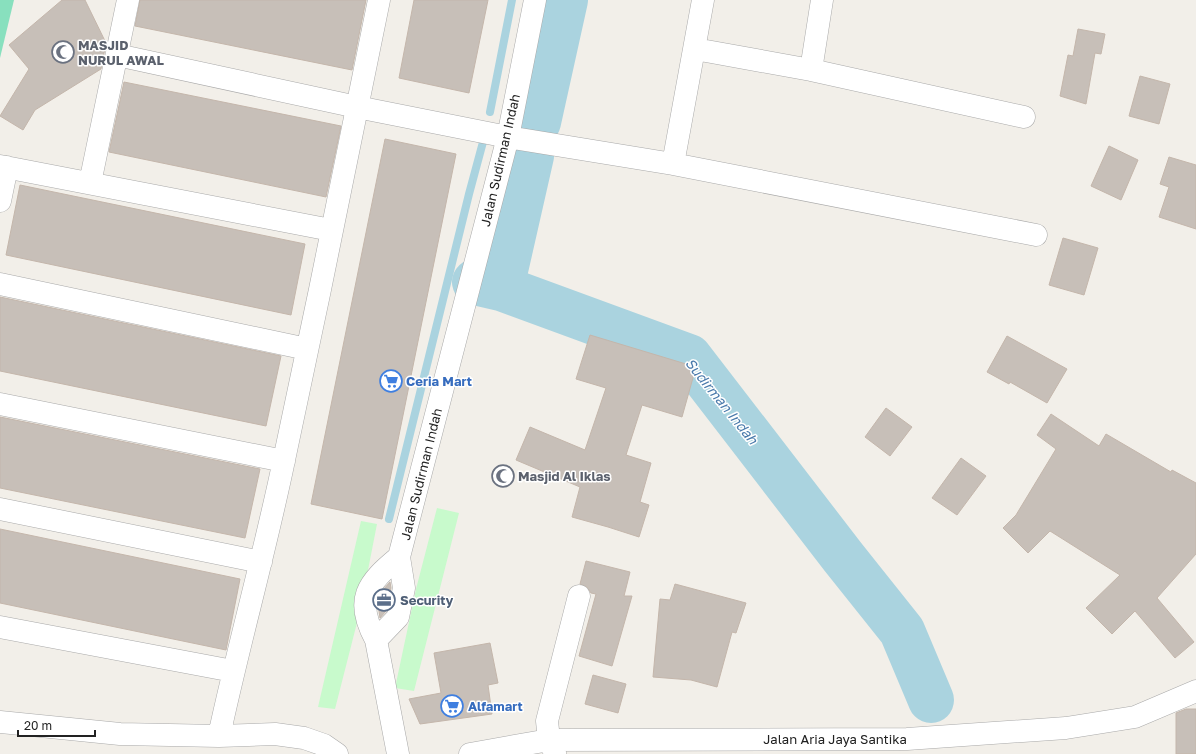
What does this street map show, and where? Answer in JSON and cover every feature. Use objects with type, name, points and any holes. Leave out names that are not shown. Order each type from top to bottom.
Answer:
[{"type":"street","points":[[90,183],[128,0]]},
{"type":"street","points":[[219,736],[233,671],[261,562],[284,460],[379,0]]},
{"type":"street","name":"Jalan Sudirman Indah","points":[[376,640],[398,616],[404,588],[399,557],[508,137],[535,0]]},
{"type":"street","points":[[673,164],[703,0]]},
{"type":"street","points":[[811,70],[822,0]]},
{"type":"street","points":[[695,49],[811,70],[1024,117]]},
{"type":"street","points":[[117,55],[357,107],[508,137],[673,164],[1036,236]]},
{"type":"street","points":[[0,202],[4,166],[331,230]]},
{"type":"street","points":[[0,284],[307,349]]},
{"type":"street","points":[[0,404],[284,460]]},
{"type":"street","points":[[0,509],[261,562]]},
{"type":"street","points":[[398,754],[376,640],[367,619],[364,605],[370,588],[381,572],[399,557]]},
{"type":"street","points":[[552,747],[547,721],[579,596]]},
{"type":"street","points":[[0,627],[233,671]]},
{"type":"street","name":"Jalan Aria Jaya Santika","points":[[470,754],[477,752],[552,747],[907,739],[1059,728],[1135,717],[1196,691]]},
{"type":"street","points":[[0,722],[120,734],[219,736],[275,734],[304,738],[324,745],[337,754]]},
{"type":"green space","points":[[0,0],[14,0],[0,58]]},
{"type":"green space","points":[[437,508],[459,513],[414,691],[395,688],[416,589]]},
{"type":"green space","points":[[361,521],[377,524],[360,611],[335,709],[318,707]]},
{"type":"building","name":"MASJID NURUL AWAL","points":[[62,0],[85,0],[106,43],[101,69],[35,110],[23,130],[0,116],[29,69],[9,45]]},
{"type":"building","points":[[140,0],[366,0],[352,70],[135,26]]},
{"type":"building","points":[[414,0],[488,0],[469,93],[399,78]]},
{"type":"building","points":[[1078,29],[1105,34],[1101,54],[1095,53],[1086,104],[1060,96],[1068,55],[1073,56]]},
{"type":"building","points":[[1140,76],[1170,84],[1159,124],[1129,116]]},
{"type":"building","points":[[124,82],[341,126],[326,197],[109,152]]},
{"type":"building","points":[[385,139],[456,154],[382,519],[311,504]]},
{"type":"building","points":[[1109,146],[1138,160],[1121,200],[1091,186]]},
{"type":"building","points":[[1169,157],[1196,165],[1196,229],[1159,217],[1169,187],[1160,184]]},
{"type":"building","points":[[20,185],[305,244],[291,315],[6,255]]},
{"type":"building","points":[[1063,238],[1098,248],[1084,295],[1049,285]]},
{"type":"building","points":[[0,297],[281,356],[266,426],[0,371]]},
{"type":"building","points":[[590,335],[696,367],[682,417],[642,405],[626,455],[651,463],[640,502],[649,505],[639,537],[572,517],[580,487],[516,460],[530,427],[585,450],[606,388],[576,379]]},
{"type":"building","points":[[1007,336],[1067,369],[1047,403],[1010,382],[1009,384],[987,372]]},
{"type":"building","points":[[886,408],[912,427],[890,456],[865,437]]},
{"type":"building","points":[[1051,414],[1099,446],[1106,434],[1171,472],[1172,470],[1196,483],[1196,554],[1157,598],[1194,642],[1175,658],[1135,611],[1112,634],[1086,608],[1120,575],[1050,531],[1028,553],[1003,528],[1016,515],[1056,449],[1037,435]]},
{"type":"building","points":[[0,417],[260,469],[245,538],[0,488]]},
{"type":"building","points":[[961,458],[986,476],[957,515],[932,498]]},
{"type":"building","points":[[0,529],[240,579],[226,650],[0,603]]},
{"type":"building","points":[[586,561],[630,572],[624,596],[632,596],[612,666],[579,656],[596,594],[591,593],[587,587],[580,584]]},
{"type":"building","points":[[390,582],[391,588],[386,611],[380,618],[378,604],[379,597]]},
{"type":"building","points":[[675,584],[746,603],[736,633],[732,632],[717,687],[691,680],[653,677],[660,599],[670,600]]},
{"type":"building","points":[[490,643],[498,683],[488,685],[492,714],[420,724],[409,699],[441,693],[434,653]]},
{"type":"building","points":[[593,675],[626,684],[618,713],[585,704]]},
{"type":"building","points":[[1186,709],[1196,709],[1196,754],[1176,754],[1176,713]]},
{"type":"waterway","points":[[490,112],[512,0]]},
{"type":"waterway","name":"Sudirman Indah","points":[[538,122],[565,0]]},
{"type":"waterway","points":[[389,519],[483,142]]},
{"type":"waterway","name":"Sudirman Indah","points":[[501,288],[531,156]]},
{"type":"waterway","name":"Sudirman Indah","points":[[475,282],[501,288],[689,357],[902,631],[931,700]]},
{"type":"place","name":"MASJID NURUL AWAL","points":[[63,52]]},
{"type":"place","name":"Ceria Mart","points":[[391,381]]},
{"type":"place","name":"Masjid Al Iklas","points":[[503,476]]},
{"type":"place","name":"Security","points":[[384,600]]},
{"type":"place","name":"Alfamart","points":[[452,706]]}]
